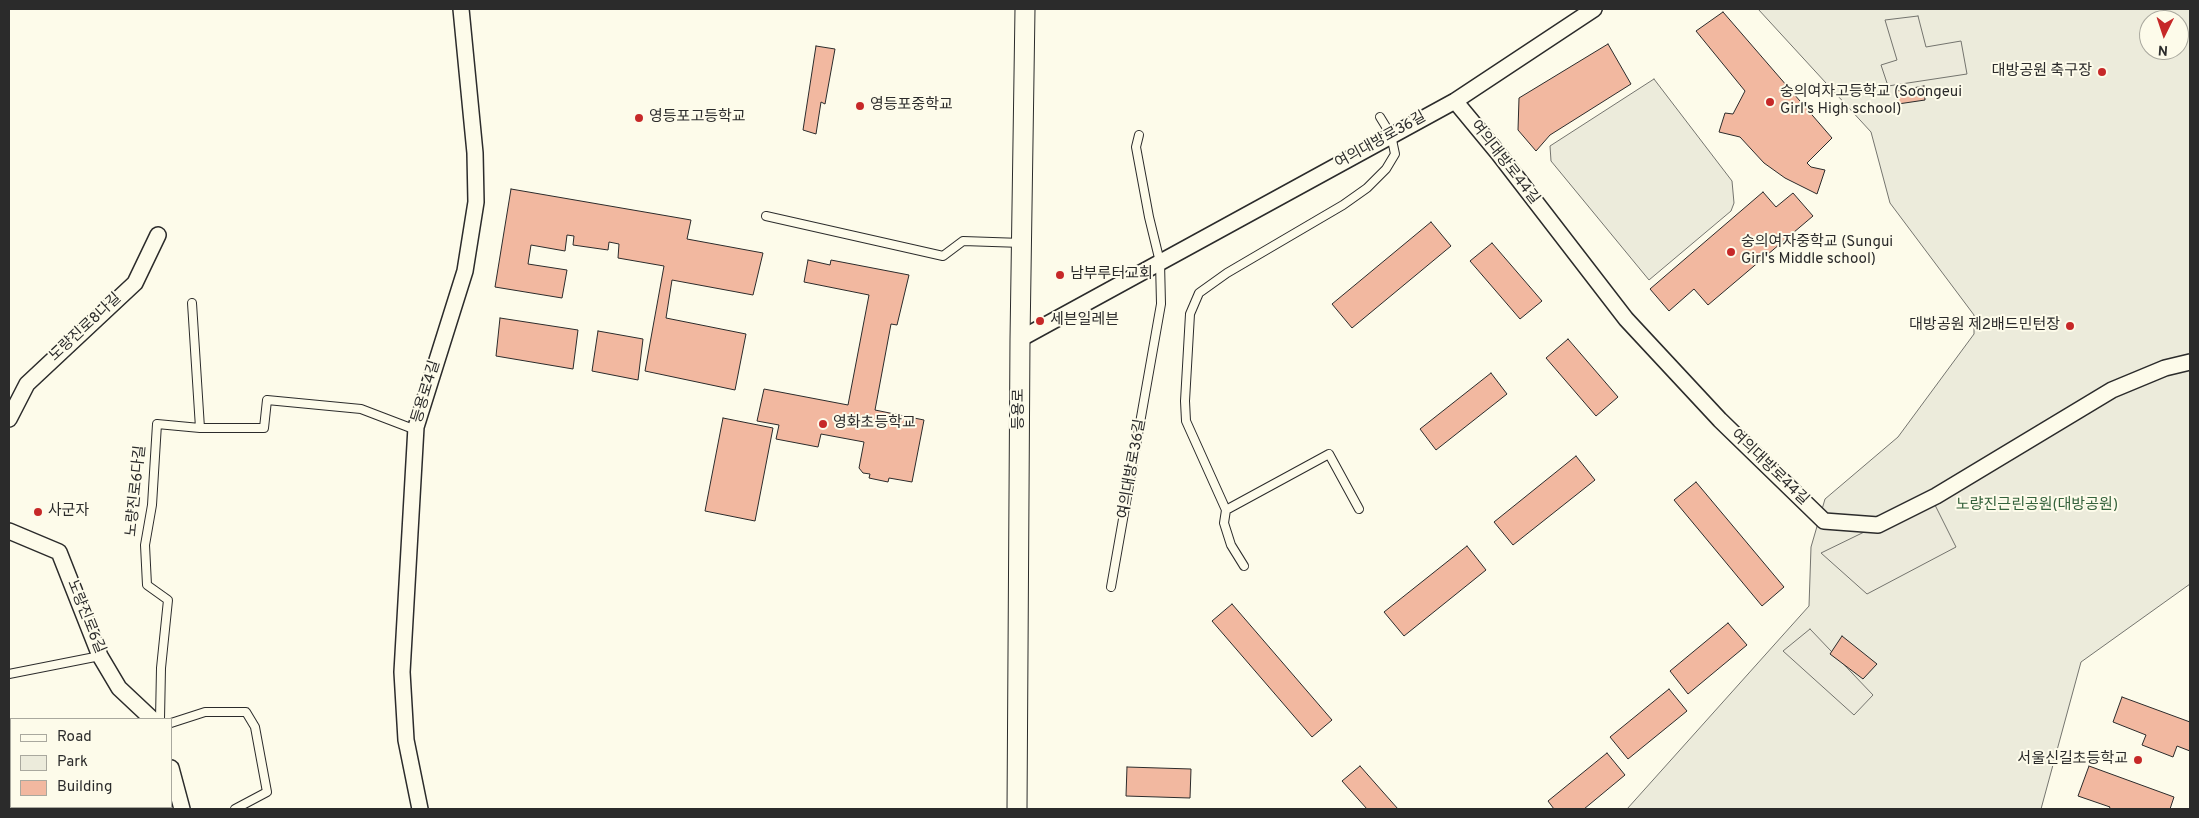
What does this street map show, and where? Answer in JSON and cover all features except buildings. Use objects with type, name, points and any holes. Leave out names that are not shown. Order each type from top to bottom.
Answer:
[{"type":"street","name":"등용로4길","points":[[420,809],[406,740],[402,672],[416,430],[465,271],[476,202],[475,153],[461,9]]},
{"type":"street","name":"등용로","points":[[1017,809],[1020,339],[1025,9]]},
{"type":"street","name":"여의대방로36길","points":[[1020,339],[1455,101],[1594,9]]},
{"type":"street","name":"여의대방로44길","points":[[1455,101],[1498,153],[1626,319],[1720,420],[1824,521],[1878,525],[1936,496],[2112,390],[2165,368],[2190,362]]},
{"type":"street","name":"노량진로8나길","points":[[9,418],[28,384],[135,283],[158,235]]},
{"type":"street","name":"노량진로6길","points":[[9,531],[59,552],[100,656],[119,688],[151,718]]},
{"type":"street","points":[[172,772],[182,809]]},
{"type":"lane","points":[[1244,566],[1231,545],[1224,523],[1226,510],[1186,421],[1185,401],[1190,314],[1199,293],[1227,273],[1367,188],[1386,169],[1395,154],[1392,136],[1380,117]]},
{"type":"lane","name":"여의대방로36길","points":[[1111,587],[1161,304],[1160,262],[1149,217],[1136,147],[1139,135]]},
{"type":"lane","points":[[766,216],[943,256],[963,242],[1022,243]]},
{"type":"lane","points":[[192,303],[200,428],[264,428],[267,400],[361,409],[416,430]]},
{"type":"lane","name":"노량진로6다길","points":[[160,718],[161,668],[168,600],[147,585],[145,544],[152,505],[157,424],[200,428]]},
{"type":"lane","points":[[1226,510],[1329,454],[1359,509]]},
{"type":"lane","points":[[9,674],[100,656]]},
{"type":"lane","points":[[172,723],[205,712],[246,712],[255,727],[267,792],[235,809]]},
{"type":"green space","name":"노량진근린공원(대방공원)","points":[[1758,9],[2190,9],[2190,584],[2081,662],[2041,809],[1627,809],[1809,606],[1811,547],[1825,499],[1898,437],[1974,334],[1974,315],[1890,203],[1871,132]]},
{"type":"green space","points":[[1654,79],[1732,181],[1734,203],[1731,211],[1649,280],[1551,161],[1550,146]]},
{"type":"shaded area","points":[[1918,16],[1926,47],[1961,41],[1967,74],[1888,86],[1881,65],[1897,60],[1885,20]]},
{"type":"shaded area","points":[[1932,499],[1956,547],[1867,594],[1821,553]]},
{"type":"shaded area","points":[[1810,629],[1873,695],[1854,715],[1783,651]]},
{"type":"place","name":"대방공원 축구장","points":[[2102,72]]},
{"type":"place","name":"숭의여자고등학교 (Soongeui Girl's High school)","points":[[1770,102]]},
{"type":"place","name":"영등포중학교","points":[[860,106]]},
{"type":"place","name":"영등포고등학교","points":[[639,118]]},
{"type":"place","name":"숭의여자중학교 (Sungui Girl's Middle school)","points":[[1731,252]]},
{"type":"place","name":"남부루터교회","points":[[1060,275]]},
{"type":"place","name":"세븐일레븐","points":[[1040,321]]},
{"type":"place","name":"대방공원 제2배드민턴장","points":[[2070,326]]},
{"type":"place","name":"영화초등학교","points":[[823,424]]},
{"type":"place","name":"사군자","points":[[38,512]]},
{"type":"place","name":"서울신길초등학교","points":[[2138,760]]}]
